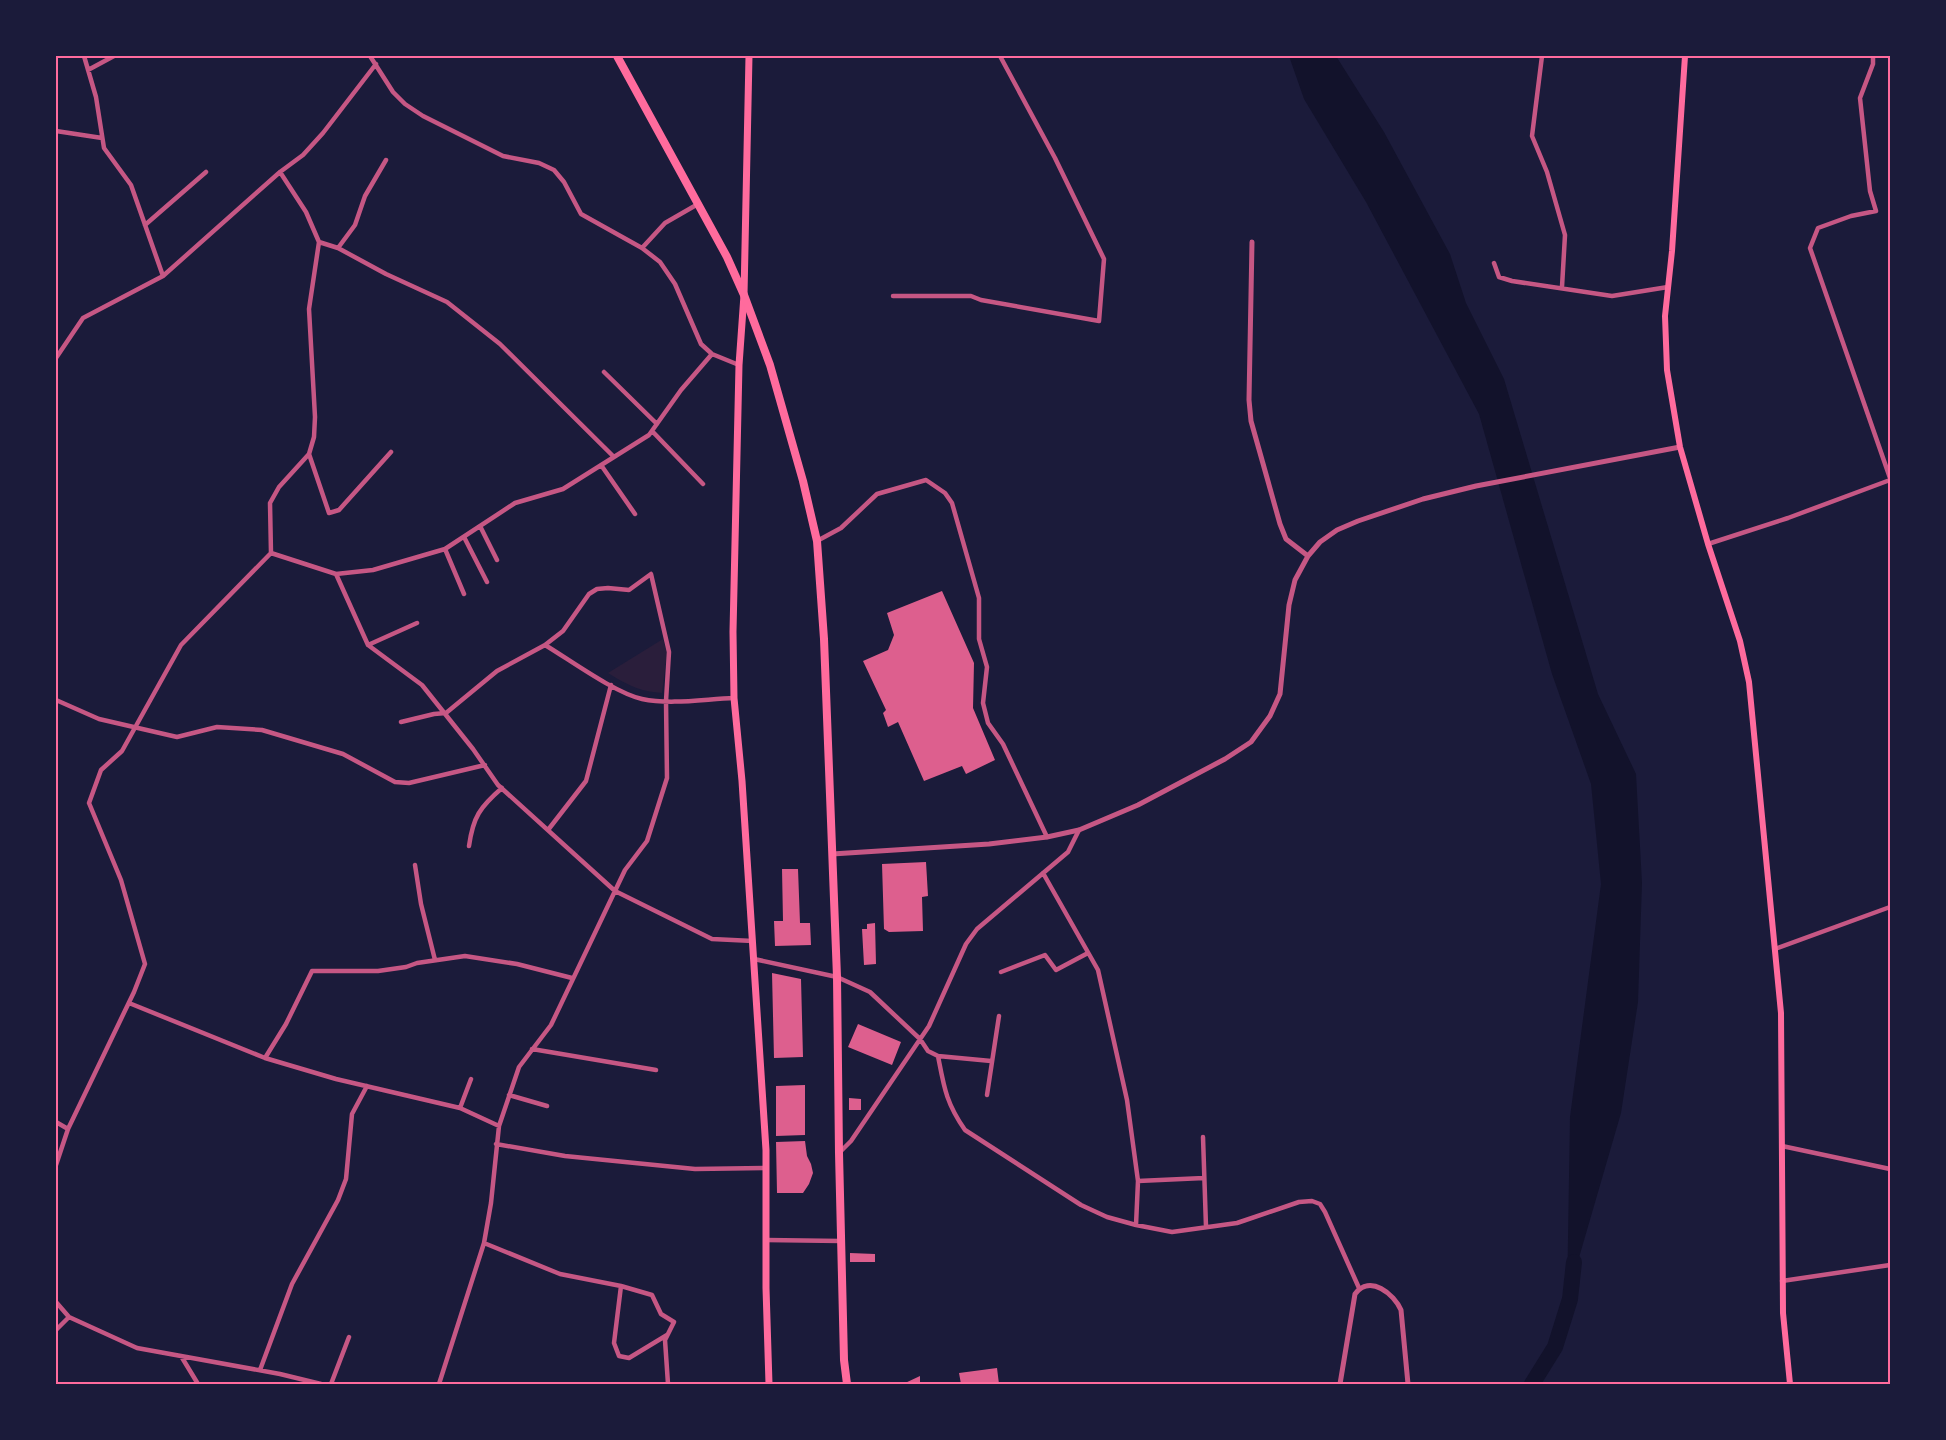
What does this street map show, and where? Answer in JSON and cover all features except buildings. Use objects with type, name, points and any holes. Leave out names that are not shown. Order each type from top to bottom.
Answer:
[{"type":"highway","points":[[617,56],[698,204],[744,295],[770,365],[817,541],[824,651],[837,977],[844,1360],[847,1384]]},
{"type":"main road","points":[[749,56],[733,632],[734,698],[753,941],[766,1168],[768,1384]]},
{"type":"main road","points":[[1685,56],[1665,342],[1672,406],[1680,447],[1708,544],[1740,641],[1749,682],[1781,1013],[1782,1281],[1785,1343],[1790,1384]]},
{"type":"street","points":[[84,56],[96,97],[102,138],[107,154],[131,185],[163,276]]},
{"type":"street","points":[[88,70],[114,56]]},
{"type":"street","points":[[370,56],[393,92],[405,104],[423,116],[503,156],[539,163],[554,170],[564,182],[581,214],[642,248],[660,262],[675,284],[701,344],[712,354],[739,365]]},
{"type":"street","points":[[893,296],[971,296],[981,300],[1099,321],[1104,259],[1055,158],[1000,56]]},
{"type":"street","points":[[1542,56],[1532,136],[1546,172],[1565,235],[1562,287]]},
{"type":"street","points":[[1708,544],[1788,518],[1890,479],[1810,248],[1818,228],[1851,216],[1876,211],[1870,191],[1860,98],[1874,56]]},
{"type":"street","points":[[56,358],[83,318],[163,276],[280,172],[303,155],[323,133],[376,64]]},
{"type":"street","points":[[56,131],[102,138]]},
{"type":"street","points":[[338,248],[355,225],[365,196],[386,160]]},
{"type":"street","points":[[145,225],[206,172]]},
{"type":"street","points":[[56,1165],[69,1129],[142,976],[145,964],[121,880],[89,804],[101,770],[122,751],[181,645],[271,553],[270,503],[279,487],[309,454],[314,437],[309,309],[319,242],[306,212],[280,172]]},
{"type":"street","points":[[642,248],[665,223],[698,204]]},
{"type":"street","points":[[319,242],[338,248],[386,274],[447,302],[500,344],[614,457]]},
{"type":"street","points":[[1252,242],[1249,400],[1251,421],[1286,539],[1308,556]]},
{"type":"street","points":[[1494,263],[1499,277],[1512,281],[1612,296],[1668,287]]},
{"type":"street","points":[[271,553],[336,574],[373,570],[445,549],[515,503],[563,489],[650,435],[681,390],[712,354]]},
{"type":"street","points":[[604,372],[657,424]]},
{"type":"street","points":[[652,431],[703,484]]},
{"type":"street","points":[[832,854],[989,844],[1047,837],[1079,830],[1138,805],[1225,759],[1251,742],[1270,716],[1280,694],[1289,604],[1295,580],[1308,556],[1320,542],[1337,530],[1423,499],[1476,486],[1680,447]]},
{"type":"street","points":[[309,454],[329,513],[339,510],[391,452]]},
{"type":"street","points":[[601,465],[634,514]]},
{"type":"street","points":[[817,541],[841,528],[877,494],[926,480],[945,493],[952,503],[980,598],[979,639],[987,667],[983,703],[988,723],[1003,744],[1047,837]]},
{"type":"street","points":[[480,526],[497,560]]},
{"type":"street","points":[[464,537],[487,582]]},
{"type":"street","points":[[445,549],[464,594]]},
{"type":"street","points":[[401,722],[446,713],[497,670],[545,645],[563,631],[589,594],[597,589],[629,590],[651,573],[669,652],[666,701],[668,778],[647,841],[625,870],[551,1025],[519,1066],[499,1126],[491,1203],[484,1243],[439,1384]]},
{"type":"street","points":[[336,574],[368,645],[422,686],[446,713],[502,788],[615,891],[712,939],[753,941]]},
{"type":"street","points":[[368,645],[417,623]]},
{"type":"street","points":[[545,645],[611,685],[636,697],[666,701],[734,698]]},
{"type":"street","points":[[548,830],[586,781],[611,685]]},
{"type":"street","points":[[56,700],[99,719],[177,736],[217,727],[262,729],[343,754],[395,782],[410,783],[485,765]]},
{"type":"street","points":[[469,846],[471,829],[482,806],[502,788]]},
{"type":"street","points":[[839,1153],[851,1141],[929,1026],[966,944],[977,929],[1068,852],[1079,830]]},
{"type":"street","points":[[415,865],[421,904],[435,960]]},
{"type":"street","points":[[1044,873],[1098,970],[1127,1100],[1138,1181],[1137,1226]]},
{"type":"street","points":[[1775,949],[1890,907]]},
{"type":"street","points":[[1001,972],[1045,955],[1056,970],[1088,953]]},
{"type":"street","points":[[266,1058],[312,971],[378,971],[465,956],[517,964],[572,978]]},
{"type":"street","points":[[754,959],[837,977],[870,993],[920,1040],[928,1051],[938,1056],[992,1061]]},
{"type":"street","points":[[129,1003],[266,1058],[367,1086],[460,1108],[499,1126]]},
{"type":"street","points":[[987,1095],[999,1016]]},
{"type":"street","points":[[532,1049],[656,1070]]},
{"type":"street","points":[[938,1056],[946,1096],[952,1111],[965,1130],[1081,1205],[1107,1217],[1137,1226],[1172,1232],[1237,1223],[1299,1202],[1312,1201],[1320,1204],[1359,1288]]},
{"type":"street","points":[[460,1108],[471,1079]]},
{"type":"street","points":[[260,1370],[292,1284],[338,1200],[346,1179],[352,1114],[367,1086]]},
{"type":"street","points":[[509,1095],[547,1106]]},
{"type":"street","points":[[56,1122],[69,1129]]},
{"type":"street","points":[[1203,1137],[1206,1227]]},
{"type":"street","points":[[496,1144],[565,1156],[695,1169],[766,1168]]},
{"type":"street","points":[[1782,1146],[1890,1168]]},
{"type":"street","points":[[1138,1181],[1204,1178]]},
{"type":"street","points":[[766,1240],[842,1241]]},
{"type":"street","points":[[484,1243],[560,1274],[621,1286],[652,1295],[661,1314],[674,1322],[665,1340],[668,1384]]},
{"type":"street","points":[[1782,1281],[1890,1265]]},
{"type":"street","points":[[621,1286],[614,1343],[619,1356],[629,1358],[667,1335]]},
{"type":"street","points":[[1340,1384],[1355,1294],[1359,1288],[1369,1286],[1385,1290],[1396,1298],[1401,1310],[1408,1384]]},
{"type":"street","points":[[56,1302],[69,1317],[137,1348],[260,1370],[321,1384]]},
{"type":"street","points":[[56,1330],[69,1317]]},
{"type":"street","points":[[331,1384],[349,1337]]},
{"type":"street","points":[[181,1355],[198,1384]]},
{"type":"shaded area","points":[[1289,56],[1336,56],[1384,132],[1450,254],[1466,303],[1504,379],[1598,694],[1636,774],[1642,883],[1638,1002],[1621,1113],[1567,1299],[1570,1117],[1601,884],[1591,784],[1552,674],[1479,414],[1366,202],[1304,99]]},
{"type":"shaded area","points":[[663,639],[667,653],[662,693],[634,687],[608,673]]},
{"type":"waterway","points":[[1532,1384],[1555,1347],[1570,1299],[1574,1262]]}]
